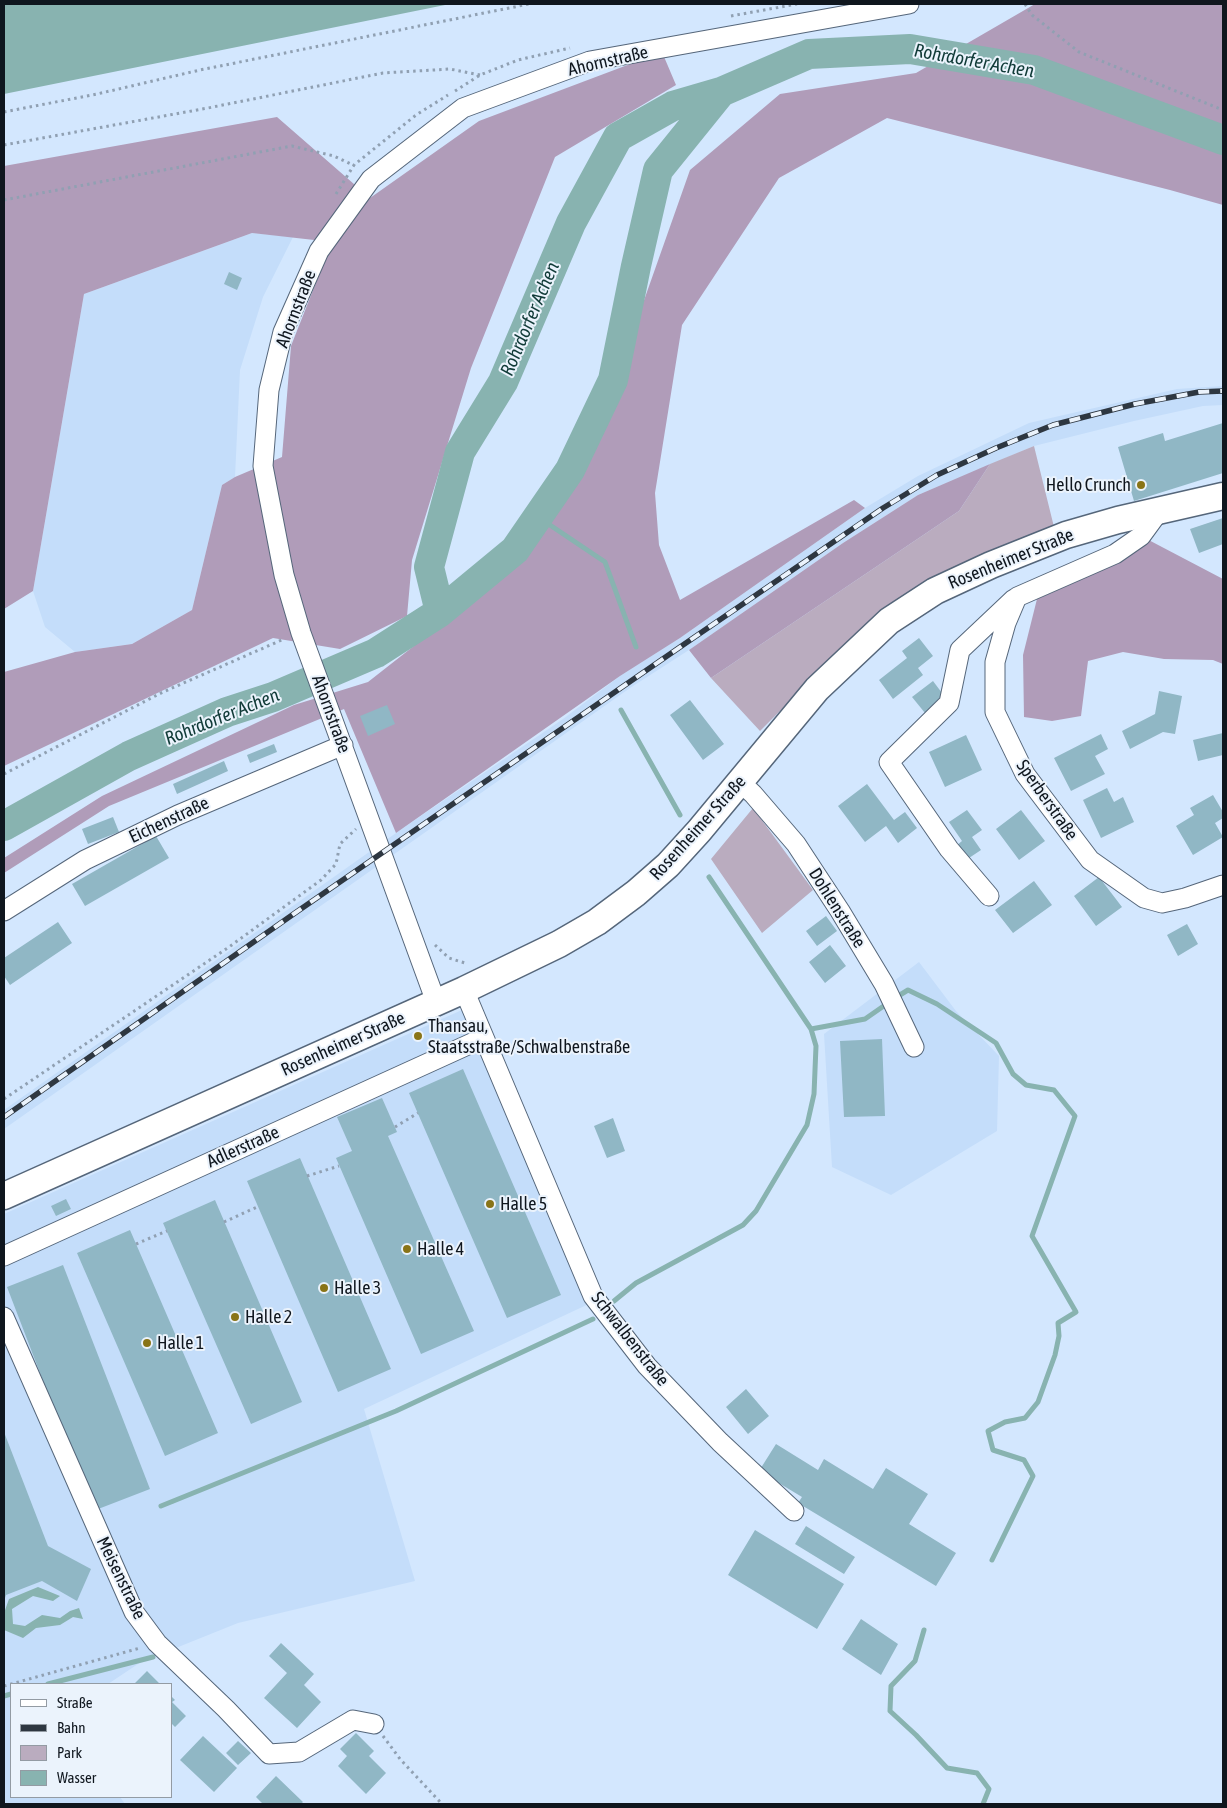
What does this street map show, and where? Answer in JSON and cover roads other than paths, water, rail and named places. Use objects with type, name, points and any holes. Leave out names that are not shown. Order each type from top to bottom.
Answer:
[{"type":"main road","name":"Rosenheimer Straße","points":[[4,1196],[472,986],[559,944],[597,922],[636,893],[668,865],[740,782],[816,689],[889,621],[934,591],[991,565],[1066,535],[1160,510],[1223,496]]},
{"type":"street","name":"Ahornstraße","points":[[436,1002],[372,822],[304,640],[284,576],[263,466],[269,390],[283,332],[319,251],[371,179],[463,108],[590,61],[909,4]]},
{"type":"street","points":[[989,896],[949,849],[888,762],[949,703],[960,650],[1017,597],[1115,554],[1141,536],[1160,510]]},
{"type":"street","name":"Sperberstraße","points":[[1017,597],[1006,623],[995,662],[994,712],[1025,774],[1090,860],[1144,898],[1162,903],[1185,898],[1223,885]]},
{"type":"street","name":"Eichenstraße","points":[[4,911],[84,860],[178,815],[342,745]]},
{"type":"street","name":"Dohlenstraße","points":[[740,782],[753,794],[796,844],[840,911],[884,984],[914,1047]]},
{"type":"street","name":"Schwalbenstraße","points":[[472,986],[483,1038],[593,1296],[647,1366],[720,1442],[794,1510]]},
{"type":"street","name":"Adlerstraße","points":[[4,1256],[483,1038]]},
{"type":"street","name":"Meisenstraße","points":[[4,1317],[134,1612],[157,1643],[226,1709],[269,1754],[299,1752],[353,1720],[374,1724]]},
{"type":"water","points":[[4,4],[450,4],[4,94]]},
{"type":"water","points":[[38,1587],[60,1596],[53,1601],[33,1596],[12,1609],[13,1624],[25,1626],[42,1615],[60,1618],[70,1611],[79,1608],[83,1619],[73,1617],[60,1625],[36,1628],[23,1638],[4,1630],[4,1613],[9,1599]]},
{"type":"waterway","name":"Rohrdorfer Achen","points":[[4,826],[129,756],[227,712],[273,697],[376,653],[440,612],[515,550],[570,470],[613,380],[658,170],[721,92],[809,54],[910,49],[1034,70],[1223,140]]},
{"type":"waterway","name":"Rohrdorfer Achen","points":[[440,612],[429,567],[460,452],[503,382],[571,223],[618,137],[673,106],[721,92]]},
{"type":"waterway","points":[[538,517],[605,562],[636,647]]},
{"type":"waterway","points":[[621,710],[680,815]]},
{"type":"waterway","points":[[614,1301],[636,1283],[743,1225],[756,1211],[807,1125],[814,1094],[816,1046],[811,1029],[709,877]]},
{"type":"waterway","points":[[895,998],[908,990],[937,1004],[996,1043],[1013,1074],[1026,1085],[1054,1090],[1075,1116],[1032,1236],[1076,1312],[1058,1323],[1059,1336],[1055,1355],[1038,1402],[1025,1418],[1005,1422],[988,1431],[993,1450],[1024,1460],[1033,1476],[992,1560]]},
{"type":"waterway","points":[[811,1029],[865,1019],[888,1003]]},
{"type":"waterway","points":[[161,1506],[396,1411],[593,1319]]},
{"type":"waterway","points":[[924,1630],[915,1661],[891,1686],[890,1711],[947,1768],[977,1773],[989,1789],[983,1804]]},
{"type":"waterway","points":[[52,1683],[153,1657]]},
{"type":"waterway","points":[[4,1696],[10,1694]]},
{"type":"railway","points":[[4,1117],[683,645],[883,508],[937,475],[1053,425],[1135,404],[1199,392],[1223,391]]},
{"type":"place","name":"Hello Crunch","points":[[1141,485]]},
{"type":"place","name":"Thansau, Staatsstraße/Schwalbenstraße","points":[[418,1036]]},
{"type":"place","name":"Halle 5","points":[[490,1204]]},
{"type":"place","name":"Halle 4","points":[[407,1249]]},
{"type":"place","name":"Halle 3","points":[[324,1288]]},
{"type":"place","name":"Halle 2","points":[[235,1317]]},
{"type":"place","name":"Halle 1","points":[[147,1343]]}]
